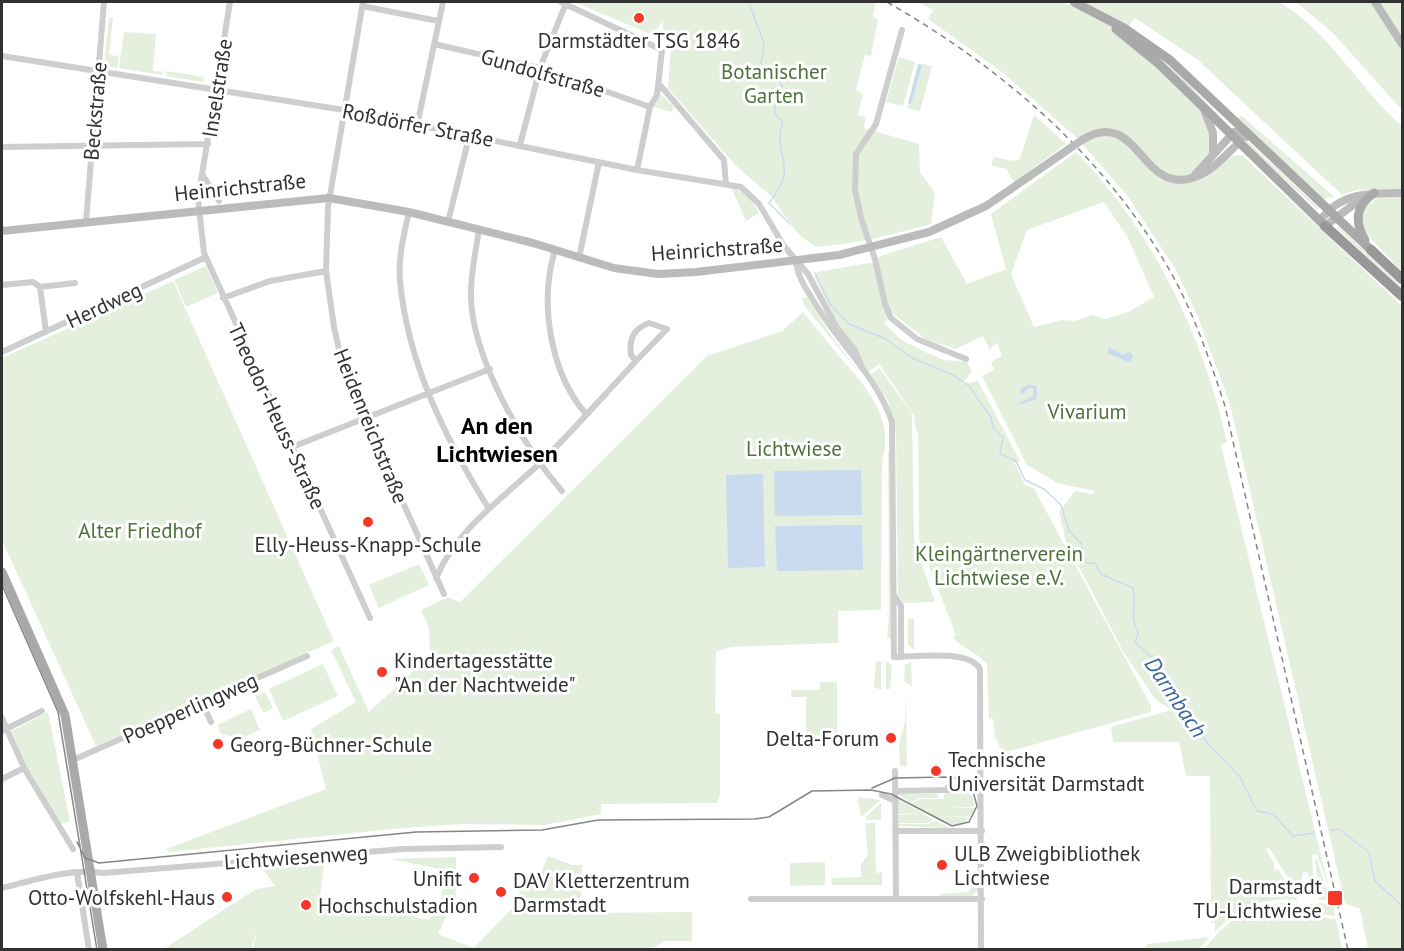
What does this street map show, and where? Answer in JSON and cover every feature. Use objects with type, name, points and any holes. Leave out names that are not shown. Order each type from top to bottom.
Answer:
[{"type":"highway","points":[[1329,218],[1402,296]]},
{"type":"highway","points":[[1371,250],[1402,279]]},
{"type":"main road","points":[[1074,2],[1124,28],[1170,60],[1243,136],[1402,285]]},
{"type":"main road","points":[[1375,2],[1402,44]]},
{"type":"main road","points":[[1084,7],[1140,48],[1231,135],[1243,136],[1329,218],[1371,250]]},
{"type":"main road","points":[[1200,104],[1213,133],[1212,154]]},
{"type":"main road","name":"Heinrichstraße","points":[[2,231],[199,209],[329,198],[409,212],[479,229],[614,268],[658,274],[795,261],[872,249],[942,227],[976,211],[1082,140],[1101,131],[1116,132],[1160,174],[1176,179],[1194,176]]},
{"type":"main road","points":[[1194,176],[1201,171],[1212,154],[1231,135]]},
{"type":"main road","points":[[1194,176],[1208,171],[1243,136]]},
{"type":"main road","points":[[1371,250],[1359,229],[1358,217],[1363,203],[1374,193]]},
{"type":"main road","points":[[1329,218],[1356,194],[1402,193]]},
{"type":"main road","points":[[2,572],[60,700],[92,870],[103,950]]},
{"type":"street","name":"Beckstraße","points":[[86,221],[105,2]]},
{"type":"street","name":"Inselstraße","points":[[199,209],[202,174],[230,2]]},
{"type":"street","points":[[417,126],[443,2]]},
{"type":"street","points":[[520,146],[540,68],[564,2],[662,50],[660,85],[650,107],[637,170]]},
{"type":"street","points":[[362,4],[438,21]]},
{"type":"street","name":"Heidenreichstraße","points":[[362,4],[329,198],[326,271],[334,327],[344,371],[363,418],[444,594]]},
{"type":"street","points":[[902,30],[876,124],[858,151],[854,173],[860,214],[872,249],[885,304],[895,323],[917,339],[966,359]]},
{"type":"street","name":"Gundolfstraße","points":[[434,44],[540,68],[650,107]]},
{"type":"street","name":"Roßdörfer Straße","points":[[2,56],[344,110],[637,170],[741,187],[752,195],[795,261],[808,274],[837,328],[855,350],[862,368],[879,391],[892,422],[894,595],[898,657],[962,657],[973,660],[979,666],[982,831]]},
{"type":"street","points":[[660,85],[724,160],[726,184]]},
{"type":"street","points":[[448,222],[469,137]]},
{"type":"street","points":[[2,147],[208,144]]},
{"type":"street","points":[[579,258],[599,162]]},
{"type":"street","points":[[202,174],[219,201]]},
{"type":"street","name":"Theodor-Heuss-Straße","points":[[199,209],[206,257],[223,298],[370,618]]},
{"type":"street","points":[[409,212],[402,243],[400,278],[405,313],[428,392],[451,446],[489,509]]},
{"type":"street","points":[[479,229],[472,269],[471,300],[477,331],[505,404],[539,463],[562,491]]},
{"type":"street","points":[[555,250],[547,295],[553,340],[564,375],[586,414]]},
{"type":"street","name":"Herdweg","points":[[2,352],[206,257]]},
{"type":"street","points":[[223,298],[270,281],[326,271]]},
{"type":"street","points":[[2,285],[33,282],[40,287],[75,283]]},
{"type":"street","points":[[40,287],[46,332]]},
{"type":"street","points":[[436,578],[445,559],[460,538],[539,463],[667,329],[649,323],[639,327],[632,335],[630,346],[631,355],[636,361]]},
{"type":"street","points":[[292,447],[490,369]]},
{"type":"street","name":"Poepperlingweg","points":[[73,760],[307,656]]},
{"type":"street","points":[[204,707],[211,722]]},
{"type":"street","points":[[4,730],[42,711]]},
{"type":"street","points":[[2,718],[4,730],[24,768],[73,849]]},
{"type":"street","points":[[2,779],[24,768]]},
{"type":"street","points":[[895,771],[896,899]]},
{"type":"street","points":[[895,790],[948,790],[948,787]]},
{"type":"street","points":[[882,795],[895,801]]},
{"type":"street","points":[[895,831],[982,831],[981,950]]},
{"type":"street","name":"Lichtwiesenweg","points":[[2,888],[92,870],[103,873],[404,849],[501,847]]},
{"type":"street","points":[[76,872],[89,950]]},
{"type":"street","points":[[751,899],[982,899]]},
{"type":"green space","name":"Botanischer Garten","points":[[574,2],[876,2],[873,17],[878,20],[871,56],[865,55],[856,90],[863,94],[858,115],[866,117],[864,128],[919,144],[920,172],[935,193],[931,224],[873,239],[816,247],[798,234],[771,196],[736,166],[668,88],[671,43],[663,38],[663,20],[653,35]]},
{"type":"green space","points":[[917,2],[1061,2],[1076,8],[1085,7],[1162,67],[1197,105],[1208,125],[1212,144],[1206,176],[1231,156],[1242,155],[1402,306],[1402,949],[1368,949],[1360,909],[1345,903],[1230,404],[1198,317],[1176,270],[1126,194],[1076,137],[1002,72],[928,19],[933,10]]},
{"type":"green space","points":[[1081,2],[1281,3],[1299,15],[1330,45],[1372,95],[1402,126],[1402,189],[1355,190],[1342,195],[1198,60],[1135,18],[1127,28]]},
{"type":"green space","points":[[1296,2],[1402,2],[1402,110],[1333,33]]},
{"type":"green space","points":[[109,17],[113,18],[109,55],[119,56],[117,68],[104,66]]},
{"type":"green space","points":[[124,32],[156,34],[153,71],[163,72],[162,75],[119,68]]},
{"type":"green space","points":[[1142,43],[1176,71],[1231,128],[1230,128]]},
{"type":"green space","points":[[899,57],[915,62],[903,106],[886,102]]},
{"type":"green space","points":[[919,63],[932,66],[920,111],[907,108],[908,104],[911,104],[921,65]]},
{"type":"green space","points":[[166,71],[204,77],[203,82],[167,76]]},
{"type":"green space","points":[[661,94],[674,107],[671,112],[654,107]]},
{"type":"green space","points":[[1034,115],[1066,144],[1014,182],[1006,169],[991,165],[994,157],[1013,161],[1020,159]]},
{"type":"green space","points":[[1241,115],[1335,198],[1327,197],[1323,201],[1237,119]]},
{"type":"green space","points":[[1246,140],[1318,207],[1318,210],[1245,143]]},
{"type":"green space","points":[[1076,152],[1129,216],[1171,287],[1189,324],[1217,402],[1227,442],[1221,445],[1330,892],[1317,854],[1312,855],[1315,899],[1307,872],[1302,873],[1301,898],[1269,848],[1266,849],[1274,863],[1274,871],[1278,869],[1298,900],[1262,902],[1242,910],[1215,932],[1215,923],[1211,922],[1210,776],[1186,776],[1179,742],[1113,742],[1111,727],[1171,710],[1155,699],[1123,651],[1066,542],[1059,512],[1075,491],[1092,494],[1095,491],[1057,483],[1027,465],[982,376],[994,370],[991,362],[1002,356],[997,343],[990,350],[983,336],[956,349],[927,340],[892,313],[884,323],[900,339],[944,360],[967,362],[972,371],[962,384],[978,381],[1020,461],[1013,464],[1016,465],[1025,485],[1034,488],[1151,706],[1151,712],[1003,753],[995,737],[993,719],[989,719],[987,664],[953,637],[956,635],[919,540],[918,432],[915,428],[914,415],[879,364],[868,372],[835,319],[815,278],[817,272],[875,262],[880,256],[941,237],[967,284],[1006,269],[991,214]],"holes":[[[1104,202],[1128,238],[1154,297],[1128,312],[1105,319],[1092,315],[1075,321],[1063,320],[1034,327],[1011,274],[1027,230]]]},
{"type":"green space","points":[[731,187],[748,195],[759,213],[746,221]]},
{"type":"green space","points":[[1381,196],[1402,197],[1402,272],[1365,232],[1360,223],[1363,208]]},
{"type":"green space","points":[[1336,227],[1339,227],[1402,287],[1402,292]]},
{"type":"green space","points":[[206,266],[218,293],[186,307],[174,280]]},
{"type":"green space","name":"Alter Friedhof","points":[[173,281],[334,641],[96,746],[2,540],[2,358]]},
{"type":"green space","points":[[807,297],[830,334],[862,376],[806,308],[801,298]]},
{"type":"green space","name":"Lichtwiese","points":[[803,312],[867,390],[881,416],[885,445],[882,461],[881,610],[838,611],[838,643],[731,647],[716,652],[715,713],[720,714],[720,794],[717,803],[601,804],[601,814],[545,825],[463,824],[169,852],[166,849],[326,789],[311,729],[356,702],[331,650],[339,646],[369,712],[430,656],[429,627],[421,610],[448,597],[460,602],[707,356],[782,331]]},
{"type":"green space","points":[[879,368],[912,413],[914,540],[935,602],[903,603],[898,594],[896,433],[888,401],[871,375]]},
{"type":"green space","points":[[888,452],[891,454],[891,638],[887,638],[889,615]]},
{"type":"green space","points":[[419,564],[429,585],[379,608],[369,585]]},
{"type":"green space","points":[[908,619],[914,619],[914,650],[908,644]]},
{"type":"green space","points":[[876,661],[881,661],[881,689],[874,688]]},
{"type":"green space","points":[[886,661],[892,665],[890,689],[886,689]]},
{"type":"green space","points":[[911,661],[912,686],[904,681],[905,665]]},
{"type":"green space","points":[[323,664],[338,696],[283,721],[269,689]]},
{"type":"green space","points":[[820,682],[837,682],[837,735],[806,735],[806,697],[791,697],[791,690],[820,690]]},
{"type":"green space","points":[[265,692],[273,708],[263,713],[255,696]]},
{"type":"green space","points":[[906,693],[907,766],[900,766],[899,745],[905,721]]},
{"type":"green space","points":[[251,709],[260,730],[242,738],[221,734],[217,725]]},
{"type":"green space","points":[[48,712],[70,821],[59,825],[26,767],[12,731]]},
{"type":"green space","points":[[962,786],[972,794],[965,798],[972,795],[975,807],[946,807],[975,808],[971,817],[946,816],[970,818],[962,823],[954,825],[947,823],[939,819],[943,816],[938,819],[926,812],[933,807],[925,811],[912,804],[919,799],[944,799],[944,794],[953,792]]},
{"type":"green space","points":[[898,794],[938,794],[938,798],[918,798],[911,803]]},
{"type":"green space","points":[[857,797],[881,800],[861,817]]},
{"type":"green space","points":[[898,799],[922,813],[898,814],[898,808],[901,807],[898,807]]},
{"type":"green space","points":[[881,803],[881,820],[866,820],[866,817]]},
{"type":"green space","points":[[922,813],[934,820],[927,823],[898,823],[898,815]]},
{"type":"green space","points":[[935,821],[951,828],[898,826],[898,824],[928,824]]},
{"type":"green space","points":[[865,823],[875,823],[876,873],[882,872],[882,885],[832,885],[831,878],[861,877],[861,864],[868,855]]},
{"type":"green space","points":[[548,856],[572,865],[582,865],[580,913],[692,912],[692,941],[665,941],[651,949],[253,949],[257,930],[251,949],[162,950],[256,889],[275,886],[258,862],[325,857],[320,896],[429,920],[440,904],[446,870],[390,859],[456,857],[456,896],[438,934],[474,948],[517,903],[521,885],[539,877]]},
{"type":"green space","points":[[1315,858],[1317,859],[1330,900],[1319,900]]},
{"type":"green space","points":[[825,862],[825,885],[790,886],[790,863]]},
{"type":"green space","points":[[973,883],[978,883],[979,890],[972,896],[940,896],[940,894],[968,892]]},
{"type":"green space","points":[[1286,903],[1323,917],[1336,919],[1342,949],[1204,949],[1239,916],[1260,907]]},
{"type":"green space","points":[[1333,903],[1335,916],[1322,914],[1307,904]]},
{"type":"green space","points":[[1210,937],[1199,949],[1144,949],[1148,944]]},
{"type":"water","points":[[918,64],[922,65],[911,104],[908,104]]},
{"type":"water","points":[[1109,347],[1123,355],[1130,352],[1133,356],[1130,362],[1107,353]]},
{"type":"water","points":[[1029,384],[1037,387],[1037,399],[1012,407],[1033,396],[1033,388],[1029,388],[1022,395],[1020,389]]},
{"type":"water","points":[[861,470],[862,515],[775,516],[774,471]]},
{"type":"water","points":[[763,474],[765,567],[728,568],[726,475]]},
{"type":"water","points":[[862,525],[863,570],[777,571],[775,526]]},
{"type":"waterway","name":"Darmbach","points":[[749,2],[764,44],[761,64],[774,73],[782,86],[775,98],[775,114],[783,122],[780,144],[785,169],[779,189],[769,203],[790,224]]},
{"type":"waterway","name":"Darmbach","points":[[815,273],[830,304],[849,324],[886,339],[912,358],[953,375],[968,385],[991,417],[993,428],[1003,437],[1000,454],[1016,461],[1025,480],[1044,489],[1061,505],[1069,531],[1081,543],[1086,563],[1095,563],[1101,574],[1133,588],[1134,620],[1138,633],[1135,642],[1150,656],[1208,744],[1240,777],[1257,811],[1273,814],[1293,836],[1314,833]]},
{"type":"waterway","name":"Darmbach","points":[[1330,830],[1339,829],[1369,852],[1375,881],[1402,906]]},
{"type":"tram line","points":[[2,585],[58,712],[97,950]]},
{"type":"tram line","points":[[77,842],[85,858],[99,863],[416,832],[542,830],[598,820],[754,819],[769,817],[812,791],[871,790],[891,794],[952,826],[969,822],[977,806],[972,788],[960,779],[895,778],[872,788]]},
{"type":"railway","points":[[887,2],[929,28],[1010,86],[1082,152],[1144,229],[1187,303],[1225,406],[1348,950]]},
{"type":"place","name":"Darmstädter TSG 1846","points":[[639,18]]},
{"type":"place","name":"Elly-Heuss-Knapp-Schule","points":[[368,522]]},
{"type":"place","name":"Kindertagesstätte \"An der Nachtweide\"","points":[[382,672]]},
{"type":"place","name":"Delta-Forum","points":[[891,738]]},
{"type":"place","name":"Georg-Büchner-Schule","points":[[218,744]]},
{"type":"place","name":"Technische Universität Darmstadt","points":[[936,771]]},
{"type":"place","name":"ULB Zweigbibliothek Lichtwiese","points":[[942,865]]},
{"type":"place","name":"Unifit","points":[[474,878]]},
{"type":"place","name":"DAV Kletterzentrum Darmstadt","points":[[501,892]]},
{"type":"place","name":"Otto-Wolfskehl-Haus","points":[[227,897]]},
{"type":"place","name":"Darmstadt TU-Lichtwiese","points":[[1335,898]]},
{"type":"place","name":"Hochschulstadion","points":[[306,905]]},
{"type":"district","name":"An den Lichtwiesen","points":[[497,439]]},
{"type":"park label","name":"Vivarium","points":[[1087,411]]},
{"type":"park label","name":"Kleingärtnerverein Lichtwiese e.V.","points":[[999,565]]}]
